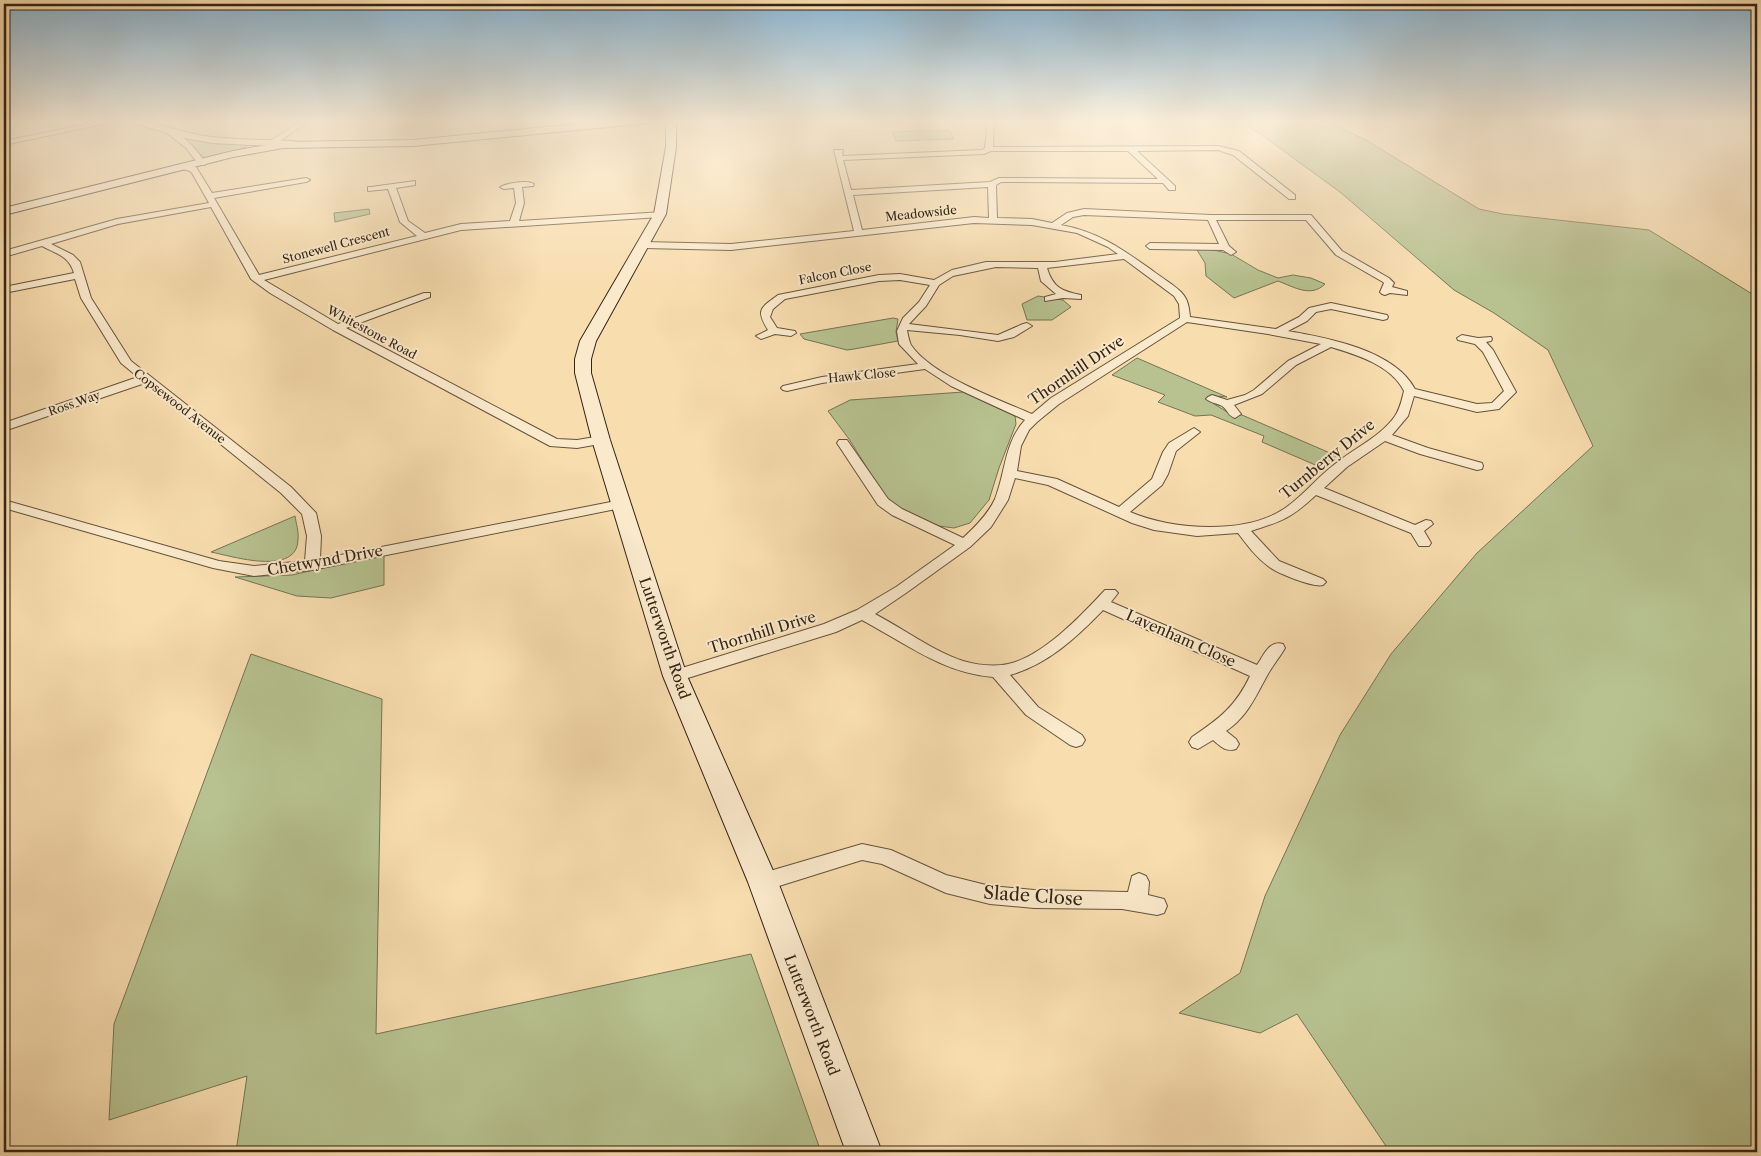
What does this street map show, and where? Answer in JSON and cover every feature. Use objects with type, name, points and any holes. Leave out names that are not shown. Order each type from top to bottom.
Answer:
[{"type":"main road","points":[[4,212],[158,174]]},
{"type":"main road","name":"Lutterworth Road","points":[[667,174],[660,214],[588,341],[583,359],[583,372],[601,440],[675,676],[763,882],[864,1152]]},
{"type":"street","name":"Whitestone Road","points":[[197,174],[256,279],[273,291],[337,328],[554,443],[577,444],[601,440]]},
{"type":"street","points":[[844,174],[859,233]]},
{"type":"street","points":[[1156,174],[1172,188]]},
{"type":"street","points":[[1261,174],[1292,197]]},
{"type":"street","points":[[849,193],[992,184],[1001,179],[1163,181]]},
{"type":"street","points":[[4,254],[117,222],[306,180]]},
{"type":"street","points":[[371,189],[412,183]]},
{"type":"street","points":[[504,187],[530,184]]},
{"type":"street","points":[[992,184],[993,220],[1055,225],[1079,231],[1111,245],[1178,294],[1184,304],[1185,319],[1278,333],[1328,343],[1374,358],[1402,378],[1410,391],[1477,408],[1495,406],[1510,392],[1483,340],[1462,338]]},
{"type":"street","name":"Stonewell Crescent","points":[[391,186],[404,222],[422,236]]},
{"type":"street","points":[[514,222],[520,203],[518,186]]},
{"type":"street","points":[[1055,225],[1070,215],[1084,212],[1211,218],[1308,218],[1338,253],[1386,280],[1389,283],[1386,291],[1404,293]]},
{"type":"street","name":"Stonewell Crescent","points":[[256,279],[461,227],[514,222],[660,214]]},
{"type":"street","points":[[1150,246],[1228,250],[1211,218]]},
{"type":"street","name":"Meadowside","points":[[644,245],[731,247],[974,220],[993,220]]},
{"type":"street","name":"Copsewood Avenue","points":[[43,244],[70,257],[75,262],[86,298],[126,363],[286,490],[309,513],[314,536],[312,565]]},
{"type":"street","points":[[1033,418],[943,377],[925,366],[904,344],[902,330],[905,322],[925,301],[937,282],[954,273],[984,265],[1016,263],[1066,264],[1127,256]]},
{"type":"street","points":[[1042,265],[1046,281],[1063,295]]},
{"type":"street","points":[[4,290],[79,275]]},
{"type":"street","name":"Falcon Close","points":[[774,330],[765,317],[765,313],[776,301],[788,296],[878,278],[900,277],[937,282]]},
{"type":"street","points":[[337,328],[427,295]]},
{"type":"street","points":[[1050,299],[1063,295],[1076,297]]},
{"type":"street","points":[[1278,333],[1318,308],[1337,306],[1361,317],[1383,317]]},
{"type":"street","name":"Thornhill Drive","points":[[675,676],[830,628],[863,614],[965,544],[986,524],[996,511],[1010,473],[1015,446],[1024,429],[1033,418],[1055,401],[1185,319]]},
{"type":"street","points":[[904,327],[960,332],[990,338],[1010,335],[1023,328],[1005,325]]},
{"type":"street","points":[[762,336],[774,330],[791,333]]},
{"type":"street","points":[[1212,399],[1231,409],[1258,392],[1292,363],[1328,343]]},
{"type":"street","name":"Hawk Close","points":[[787,388],[803,387],[826,378],[883,374],[925,366]]},
{"type":"street","name":"Ross Way","points":[[4,427],[144,379]]},
{"type":"street","name":"Turnberry Drive","points":[[1010,473],[1052,482],[1137,520],[1159,527],[1197,532],[1242,529],[1280,517],[1292,510],[1342,464],[1384,436],[1402,416],[1410,391]]},
{"type":"street","points":[[1121,512],[1157,482],[1162,475],[1172,447],[1199,433]]},
{"type":"street","points":[[1384,436],[1424,451],[1480,467]]},
{"type":"street","points":[[843,443],[883,502],[897,512],[965,544]]},
{"type":"street","points":[[1314,489],[1421,527],[1424,543]]},
{"type":"street","name":"Chetwynd Drive","points":[[4,504],[218,565],[254,571],[312,565],[621,504]]},
{"type":"street","points":[[1242,529],[1259,550],[1274,564],[1320,581]]},
{"type":"street","name":"Lavenham Close","points":[[863,614],[932,653],[959,665],[998,671],[1029,664],[1048,653],[1106,598],[1188,643],[1260,673]]},
{"type":"street","points":[[1198,742],[1228,721],[1248,698],[1260,673],[1277,648]]},
{"type":"street","points":[[998,671],[1032,711],[1076,740]]},
{"type":"street","points":[[1214,731],[1230,744]]},
{"type":"street","name":"Slade Close","points":[[763,882],[862,852],[873,852],[886,856],[921,875],[985,895],[1018,898],[1138,891],[1157,906]]},
{"type":"green space","points":[[1315,174],[1422,174],[1479,209],[1503,214],[1649,230],[1757,297],[1757,1152],[1390,1152],[1297,1014],[1260,1033],[1179,1013],[1240,973],[1265,896],[1340,735],[1391,654],[1477,553],[1593,446],[1548,350],[1494,313],[1454,290],[1340,192]]},
{"type":"green space","points":[[369,209],[370,214],[335,222],[334,213]]},
{"type":"green space","points":[[1209,249],[1231,254],[1258,270],[1278,278],[1293,275],[1311,278],[1325,284],[1320,288],[1308,291],[1278,281],[1234,298],[1206,276],[1205,263],[1197,250]]},
{"type":"green space","points":[[1038,296],[1063,300],[1071,307],[1052,320],[1027,320],[1022,304]]},
{"type":"green space","points":[[893,318],[898,319],[896,332],[898,341],[854,349],[847,350],[804,339],[800,334]]},
{"type":"green space","points":[[1137,358],[1227,397],[1212,396],[1211,402],[1232,415],[1242,415],[1337,456],[1320,467],[1262,442],[1264,436],[1211,415],[1195,416],[1158,402],[1165,395],[1112,375]]},
{"type":"green space","points":[[963,392],[1015,416],[1016,424],[989,500],[970,523],[954,528],[939,526],[897,507],[884,495],[849,439],[828,411],[850,400]]},
{"type":"green space","points":[[295,516],[298,539],[295,551],[287,558],[276,561],[247,560],[211,552]]},
{"type":"green space","points":[[384,554],[384,585],[331,598],[297,596],[235,577],[292,575]]},
{"type":"green space","points":[[251,654],[382,699],[376,1034],[751,954],[821,1152],[236,1152],[247,1076],[109,1120],[114,1024]]}]
